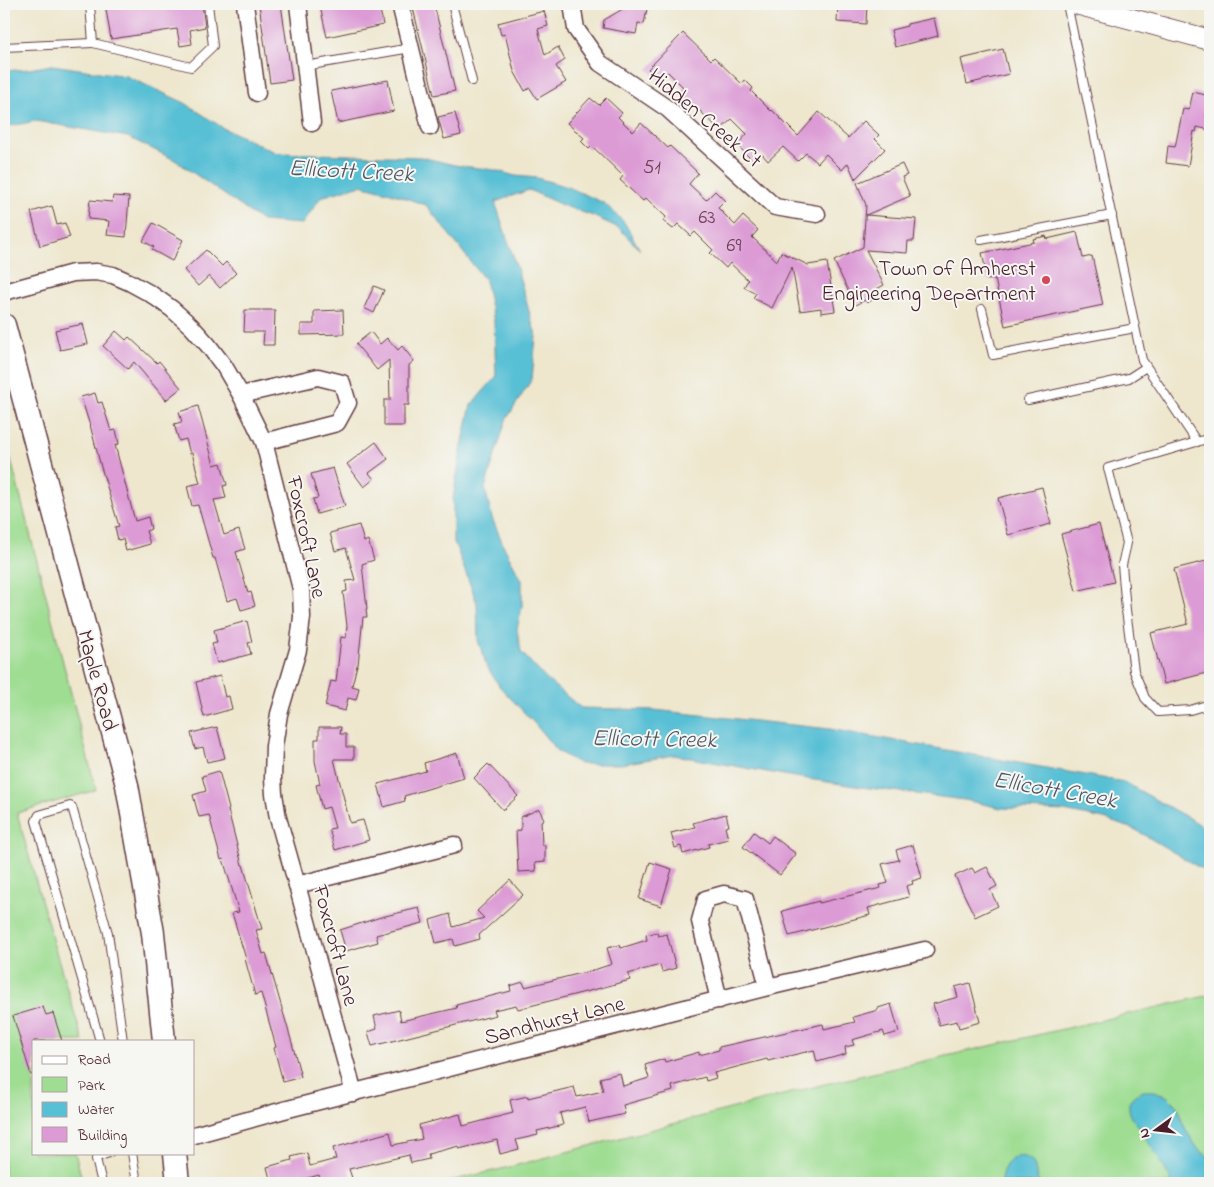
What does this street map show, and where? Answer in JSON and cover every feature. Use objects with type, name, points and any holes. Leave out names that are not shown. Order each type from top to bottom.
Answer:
[{"type":"main road","name":"Maple Road","points":[[4,325],[127,785],[153,933],[164,1040]]},
{"type":"main road","points":[[175,1154],[178,1183]]},
{"type":"street","points":[[245,4],[257,93]]},
{"type":"street","points":[[298,4],[312,123]]},
{"type":"street","points":[[400,4],[430,128]]},
{"type":"street","name":"Hidden Creek Ct","points":[[572,4],[576,29],[600,62],[668,109],[775,207],[817,214]]},
{"type":"street","points":[[1076,4],[1210,40]]},
{"type":"street","name":"Foxcroft Lane","points":[[4,292],[82,271],[113,275],[151,294],[191,326],[208,345],[224,366],[241,395],[264,442],[301,589],[302,617],[298,650],[279,714],[274,746],[274,794],[278,818],[354,1093]]},
{"type":"street","points":[[241,395],[318,376],[342,383],[348,403],[337,423],[264,442]]},
{"type":"street","points":[[297,886],[454,846]]},
{"type":"street","points":[[720,1000],[700,921],[706,899],[724,894],[745,899],[768,987]]},
{"type":"street","name":"Sandhurst Lane","points":[[195,1136],[256,1118],[768,987],[925,950]]},
{"type":"lane","points":[[90,4],[93,43]]},
{"type":"lane","points":[[4,47],[93,43],[191,67],[214,46],[208,4]]},
{"type":"lane","points":[[452,4],[472,81]]},
{"type":"lane","points":[[1067,4],[1142,360],[1197,442]]},
{"type":"lane","points":[[305,66],[411,48]]},
{"type":"lane","points":[[981,240],[1112,215]]},
{"type":"lane","points":[[982,309],[993,355],[1135,328]]},
{"type":"lane","points":[[1028,400],[1129,378],[1146,367]]},
{"type":"lane","points":[[1210,438],[1108,468],[1126,542],[1122,565],[1134,671],[1145,698],[1158,712],[1190,710],[1210,704]]},
{"type":"lane","points":[[100,1040],[36,821],[39,816],[70,806],[72,807],[108,933],[123,1040]]},
{"type":"lane","points":[[102,1183],[96,1159],[97,1156],[105,1154]]},
{"type":"lane","points":[[132,1154],[137,1183]]},
{"type":"green space","points":[[4,433],[96,790],[17,813],[83,1040],[32,1040],[32,1154],[75,1154],[83,1183],[4,1183]]},
{"type":"green space","points":[[1210,995],[1210,1183],[441,1183],[506,1168],[821,1085]]},
{"type":"water","name":"Ellicott Creek","points":[[52,65],[126,76],[185,103],[223,128],[277,153],[421,157],[454,165],[537,178],[568,187],[604,203],[624,222],[640,250],[619,228],[529,190],[495,202],[516,265],[536,336],[532,379],[506,420],[485,488],[492,518],[505,549],[522,580],[522,607],[517,629],[521,652],[546,679],[581,708],[654,710],[830,729],[1124,782],[1210,830],[1210,874],[1136,830],[1104,819],[1064,811],[1001,808],[965,800],[795,777],[674,755],[621,764],[580,764],[557,751],[535,724],[500,687],[487,667],[478,640],[477,603],[453,539],[453,498],[471,405],[496,377],[494,321],[485,280],[426,205],[391,193],[361,185],[321,197],[302,224],[262,221],[175,160],[128,137],[36,121],[4,127],[4,71]]},
{"type":"water","points":[[1143,1091],[1155,1091],[1168,1097],[1179,1109],[1187,1132],[1198,1149],[1210,1158],[1210,1183],[1172,1183],[1162,1163],[1130,1114],[1129,1104],[1131,1099]]},
{"type":"water","points":[[1019,1156],[1030,1159],[1033,1162],[1039,1183],[1001,1183],[1002,1174],[1008,1163]]},
{"type":"building","points":[[105,4],[202,4],[205,27],[190,30],[192,44],[180,46],[177,29],[111,39]]},
{"type":"building","points":[[259,4],[281,4],[292,80],[270,83]]},
{"type":"building","points":[[330,4],[379,4],[383,25],[327,37],[320,6]]},
{"type":"building","points":[[412,4],[434,4],[455,91],[434,95]]},
{"type":"building","points":[[625,4],[648,4],[644,24],[638,23],[636,34],[603,28],[604,20],[626,7]]},
{"type":"building","points":[[838,4],[867,4],[866,24],[837,22]]},
{"type":"building","points":[[544,11],[548,26],[538,29],[545,55],[558,47],[565,60],[556,66],[566,82],[537,99],[530,88],[525,91],[514,71],[505,34],[501,35],[498,23]]},
{"type":"building","points":[[934,18],[938,36],[895,47],[891,30]]},
{"type":"building","points":[[683,33],[711,60],[714,57],[742,84],[745,80],[753,88],[751,91],[798,136],[819,112],[848,138],[864,121],[879,135],[875,139],[885,149],[855,179],[848,163],[842,170],[826,154],[818,163],[806,153],[798,161],[783,147],[768,161],[761,153],[753,161],[737,145],[747,134],[732,119],[720,130],[679,93],[684,88],[668,72],[660,81],[648,69]]},
{"type":"building","points":[[1003,49],[1009,74],[967,84],[961,59]]},
{"type":"building","points":[[388,80],[394,111],[338,123],[331,91]]},
{"type":"building","points":[[1193,92],[1210,96],[1206,116],[1210,116],[1210,130],[1197,127],[1196,132],[1194,131],[1188,166],[1166,163],[1168,146],[1175,147],[1183,109],[1189,110]]},
{"type":"building","points":[[590,98],[599,105],[606,98],[622,113],[618,117],[633,132],[641,123],[668,148],[670,146],[698,173],[689,184],[706,200],[715,191],[725,201],[718,208],[735,225],[743,216],[758,230],[752,237],[777,261],[781,252],[808,265],[827,262],[835,311],[821,313],[821,308],[800,311],[792,267],[772,308],[753,298],[756,293],[744,287],[748,280],[730,263],[726,268],[710,253],[713,250],[695,232],[691,236],[678,224],[673,229],[663,221],[666,217],[646,198],[643,201],[620,180],[623,176],[592,146],[589,149],[581,141],[584,138],[567,123]]},
{"type":"building","points":[[455,113],[461,135],[444,139],[438,117]]},
{"type":"building","points":[[902,164],[907,175],[902,177],[910,196],[866,215],[916,219],[914,241],[908,241],[907,253],[866,250],[884,285],[873,291],[876,298],[867,303],[865,300],[855,305],[834,261],[863,247],[866,205],[857,183]]},
{"type":"building","points":[[113,196],[129,197],[126,237],[107,235],[109,221],[88,219],[90,200],[112,202]]},
{"type":"building","points":[[52,206],[57,225],[65,223],[70,237],[40,246],[31,212]]},
{"type":"building","points":[[153,223],[183,240],[172,261],[152,250],[154,247],[143,241]]},
{"type":"building","name":"Town of Amherst Engineering Department","points":[[1077,232],[1083,258],[1092,256],[1103,305],[1005,326],[995,279],[988,280],[982,253],[1034,242],[1033,239],[1046,236],[1047,239]]},
{"type":"building","points":[[206,250],[222,266],[226,262],[236,273],[220,288],[209,276],[198,286],[184,270]]},
{"type":"building","points":[[374,286],[384,290],[374,313],[364,308]]},
{"type":"building","points":[[245,310],[275,310],[274,345],[263,345],[264,332],[244,332]]},
{"type":"building","points":[[343,310],[344,334],[301,335],[301,324],[314,324],[314,311]]},
{"type":"building","points":[[83,324],[88,344],[60,350],[55,330]]},
{"type":"building","points":[[116,331],[126,340],[129,337],[157,363],[159,361],[181,388],[166,400],[134,362],[128,369],[103,346]]},
{"type":"building","points":[[371,332],[380,344],[387,338],[398,350],[402,346],[414,361],[409,365],[409,405],[404,405],[404,426],[384,426],[384,400],[390,400],[389,360],[377,370],[356,344]]},
{"type":"building","points":[[95,393],[98,403],[102,402],[111,431],[116,430],[119,444],[115,445],[135,521],[148,517],[151,529],[146,531],[150,544],[126,551],[123,539],[118,540],[115,527],[119,526],[81,397]]},
{"type":"building","points":[[198,406],[214,465],[221,463],[227,485],[223,486],[226,498],[214,500],[224,535],[239,530],[245,549],[236,552],[248,593],[251,592],[255,606],[241,610],[237,598],[227,601],[198,505],[192,506],[187,486],[200,483],[186,439],[179,441],[174,424],[182,422],[179,412]]},
{"type":"building","points":[[376,442],[388,459],[369,473],[374,479],[364,487],[347,464]]},
{"type":"building","points":[[333,468],[345,506],[317,514],[313,499],[318,498],[311,474]]},
{"type":"building","points":[[1042,487],[1051,524],[1008,535],[998,498]]},
{"type":"building","points":[[1099,524],[1114,582],[1076,591],[1061,534]]},
{"type":"building","points":[[359,525],[364,542],[368,540],[374,560],[362,564],[367,617],[363,617],[358,665],[352,686],[359,688],[356,700],[348,698],[345,711],[325,706],[331,681],[336,682],[341,637],[346,638],[347,626],[343,592],[347,591],[346,581],[355,580],[346,548],[335,551],[330,533]]},
{"type":"building","points":[[1210,560],[1210,672],[1164,684],[1151,633],[1188,624],[1174,569]]},
{"type":"building","points":[[247,621],[252,642],[248,643],[251,654],[217,663],[212,644],[217,643],[214,630]]},
{"type":"building","points":[[220,676],[225,697],[229,696],[232,709],[204,717],[196,682]]},
{"type":"building","points":[[217,727],[225,758],[207,762],[203,747],[195,749],[191,733]]},
{"type":"building","points":[[319,727],[341,727],[340,734],[346,734],[346,747],[354,747],[354,759],[334,759],[350,823],[363,820],[369,840],[335,850],[329,829],[335,828],[329,807],[322,809],[316,785],[320,784],[315,761],[315,739],[319,739]]},
{"type":"building","points":[[457,753],[464,778],[404,796],[405,801],[384,807],[378,784],[426,771],[424,763]]},
{"type":"building","points":[[488,764],[518,796],[503,810],[474,778]]},
{"type":"building","points":[[219,771],[242,865],[262,929],[256,930],[263,954],[266,953],[301,1077],[283,1082],[274,1048],[276,1047],[261,993],[255,995],[232,913],[239,912],[223,859],[221,860],[209,815],[199,817],[193,795],[206,791],[202,776]]},
{"type":"building","points":[[539,809],[544,819],[541,821],[542,845],[545,845],[545,862],[535,863],[536,871],[518,872],[516,831],[521,830],[521,817]]},
{"type":"building","points":[[726,814],[729,826],[725,827],[728,839],[708,844],[709,847],[683,854],[681,846],[675,848],[671,833],[695,827],[693,823]]},
{"type":"building","points":[[754,832],[768,843],[773,836],[796,854],[780,875],[743,847]]},
{"type":"building","points":[[913,845],[922,878],[912,881],[913,884],[906,886],[909,897],[868,908],[870,915],[789,936],[782,911],[881,888],[880,885],[888,883],[882,864],[899,860],[896,850]]},
{"type":"building","points":[[650,862],[672,869],[661,906],[639,899]]},
{"type":"building","points":[[987,867],[997,886],[990,890],[998,906],[975,917],[955,876],[972,868],[975,873]]},
{"type":"building","points":[[510,880],[523,895],[479,935],[480,939],[455,946],[453,939],[436,943],[430,920],[450,914],[453,927],[484,918],[477,911]]},
{"type":"building","points":[[419,908],[423,923],[376,935],[378,942],[346,951],[340,930],[381,917]]},
{"type":"building","points":[[657,932],[658,936],[667,934],[676,968],[662,972],[660,965],[628,974],[630,980],[518,1009],[516,1005],[494,1010],[496,1015],[372,1046],[368,1032],[377,1029],[374,1016],[399,1010],[401,1021],[457,1008],[456,1005],[511,991],[510,986],[523,982],[525,987],[594,970],[612,964],[607,948],[620,945],[621,948],[647,940],[646,935]]},
{"type":"building","points":[[970,983],[980,1022],[959,1028],[957,1021],[939,1025],[933,1004],[958,997],[955,987]]},
{"type":"building","points":[[891,1004],[899,1032],[885,1036],[883,1031],[852,1040],[854,1045],[845,1047],[846,1054],[817,1062],[814,1050],[768,1061],[767,1059],[714,1073],[716,1078],[706,1081],[705,1077],[672,1086],[673,1091],[623,1105],[625,1114],[589,1122],[585,1107],[560,1113],[563,1125],[537,1131],[538,1135],[516,1140],[519,1149],[500,1154],[497,1140],[459,1149],[459,1146],[428,1154],[429,1159],[411,1163],[409,1155],[349,1169],[352,1178],[348,1179],[349,1183],[322,1183],[319,1175],[289,1183],[271,1183],[267,1167],[292,1160],[291,1157],[307,1153],[310,1166],[336,1159],[333,1148],[390,1132],[393,1145],[422,1139],[419,1125],[460,1114],[463,1126],[513,1113],[510,1100],[528,1096],[528,1098],[574,1087],[577,1097],[603,1091],[600,1078],[620,1073],[623,1086],[649,1078],[645,1065],[664,1059],[665,1062],[699,1052],[699,1055],[719,1050],[719,1047],[823,1024],[824,1029],[855,1022],[853,1017]]},
{"type":"building","points":[[43,1007],[46,1015],[53,1013],[62,1040],[32,1040],[32,1075],[31,1075],[13,1016]]},
{"type":"place","name":"Town of Amherst Engineering Department","points":[[1046,280]]}]
